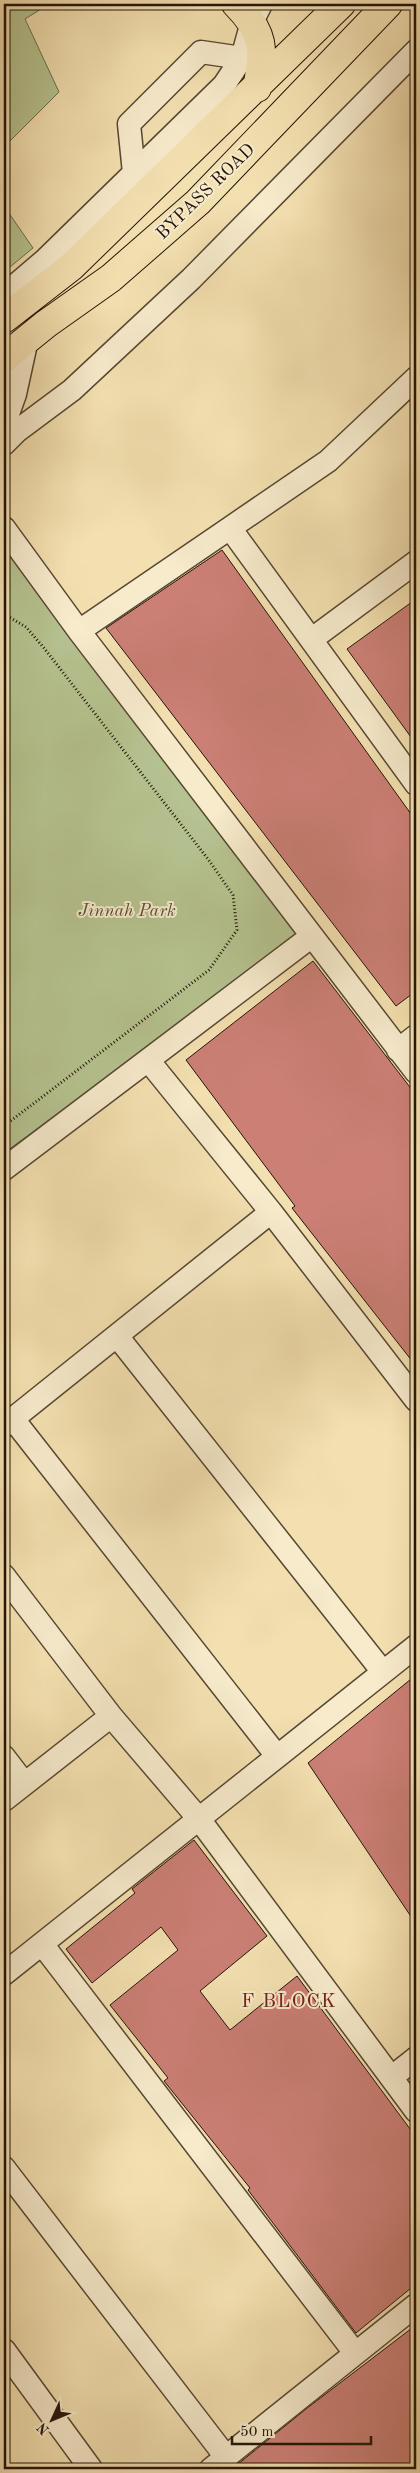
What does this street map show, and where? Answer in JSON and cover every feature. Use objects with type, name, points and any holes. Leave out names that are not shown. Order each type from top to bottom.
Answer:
[{"type":"main road","points":[[4,319],[71,267],[138,202],[253,71],[341,4]]},
{"type":"main road","name":"BYPASS ROAD","points":[[4,358],[111,278],[198,202],[388,4]]},
{"type":"main road","points":[[250,10],[262,46],[253,71]]},
{"type":"street","points":[[4,444],[17,431],[72,390],[191,279],[416,51]]},
{"type":"street","points":[[138,202],[129,124],[201,52],[253,71]]},
{"type":"street","points":[[4,295],[44,260],[218,91],[253,71]]},
{"type":"street","points":[[4,425],[15,394],[27,340]]},
{"type":"street","points":[[79,631],[328,461],[416,378]]},
{"type":"street","points":[[4,528],[79,631],[416,1072]]},
{"type":"street","points":[[230,528],[416,784]]},
{"type":"street","points":[[312,639],[416,562]]},
{"type":"street","points":[[4,1169],[312,936]]},
{"type":"street","points":[[398,1050],[416,1036]]},
{"type":"street","points":[[148,1060],[271,1212],[416,1400]]},
{"type":"street","points":[[271,1212],[9,1423],[277,1756]]},
{"type":"street","points":[[117,1336],[383,1672]]},
{"type":"street","points":[[4,1576],[111,1716],[199,1819],[392,2077],[416,2112]]},
{"type":"street","points":[[4,1974],[416,1646]]},
{"type":"street","points":[[4,1800],[111,1716]]},
{"type":"street","points":[[4,1757],[24,1783]]},
{"type":"street","points":[[42,1944],[355,2353]]},
{"type":"street","points":[[392,2077],[416,2058]]},
{"type":"street","points":[[4,2168],[218,2463],[416,2305]]},
{"type":"street","points":[[4,2350],[91,2469]]},
{"type":"path","points":[[4,614],[26,627],[44,648],[208,860],[233,895],[236,930],[209,970],[4,1126]]},
{"type":"green space","points":[[4,4],[49,4],[25,19],[59,92],[4,147]]},
{"type":"green space","points":[[4,206],[33,248],[4,272]]},
{"type":"green space","name":"Jinnah Park","points":[[4,540],[299,936],[4,1153]]},
{"type":"building","points":[[222,550],[416,821],[416,991],[396,1006],[106,628]]},
{"type":"building","points":[[416,599],[416,744],[347,649]]},
{"type":"building","points":[[313,961],[416,1095],[416,1366],[292,1208],[295,1206],[186,1060]]},
{"type":"building","points":[[416,1675],[416,1924],[308,1763]]},
{"type":"building","points":[[194,1840],[267,1936],[200,1991],[230,2030],[297,1976],[416,2137],[416,2284],[356,2333],[248,2190],[250,2188],[164,2081],[168,2078],[110,2005],[178,1950],[161,1927],[92,1983],[66,1949],[135,1893],[132,1889]]},
{"type":"building","points":[[416,2325],[416,2469],[232,2469],[306,2409]]},
{"type":"district","name":"F BLOCK","points":[[289,2000]]}]
